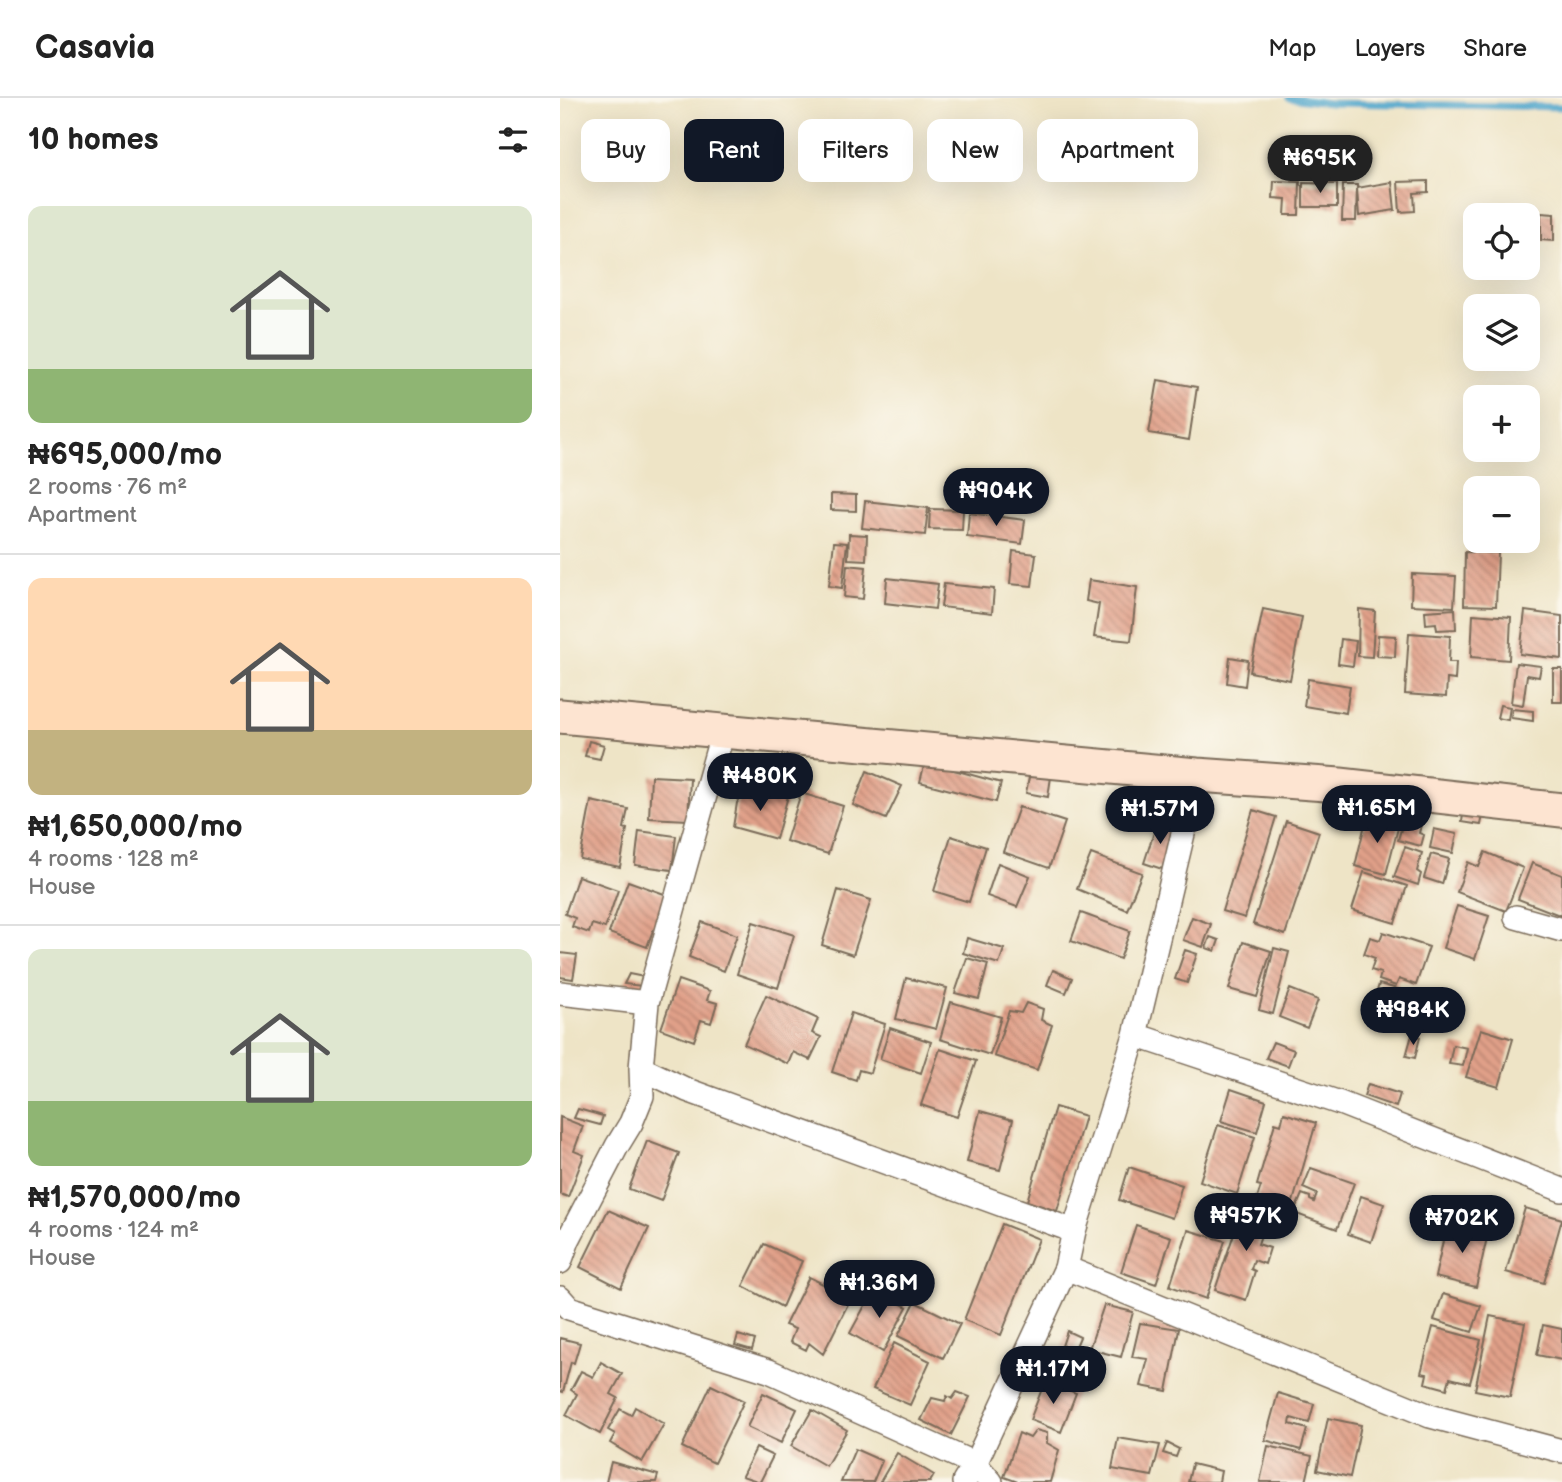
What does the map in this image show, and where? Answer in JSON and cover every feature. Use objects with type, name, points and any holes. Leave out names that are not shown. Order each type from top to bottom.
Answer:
[{"type":"street","points":[[560,716],[1197,775],[1340,785],[1562,810]]},
{"type":"street","points":[[560,1262],[564,1239],[631,1123],[642,1096],[641,1068],[647,1003],[723,731]]},
{"type":"street","points":[[969,1473],[1066,1268],[1074,1231],[1135,1035],[1197,775]]},
{"type":"street","points":[[1516,917],[1562,930]]},
{"type":"street","points":[[560,993],[647,1003]]},
{"type":"street","points":[[1135,1035],[1340,1103],[1562,1191]]},
{"type":"street","points":[[641,1068],[687,1090],[1074,1231]]},
{"type":"street","points":[[1066,1268],[1430,1416],[1562,1451]]},
{"type":"street","points":[[560,1298],[569,1308],[769,1371],[990,1482]]},
{"type":"building","points":[[1274,181],[1300,182],[1299,215],[1285,215],[1286,199],[1273,198]]},
{"type":"building","points":[[1428,181],[1428,192],[1414,193],[1415,211],[1400,212],[1398,182]]},
{"type":"building","points":[[1392,182],[1395,210],[1359,216],[1357,188]]},
{"type":"building","points":[[1303,183],[1337,184],[1337,207],[1303,207]]},
{"type":"building","points":[[1343,185],[1357,185],[1356,221],[1342,221]]},
{"type":"building","points":[[1541,213],[1554,214],[1554,241],[1541,240]]},
{"type":"building","points":[[1158,380],[1197,387],[1189,440],[1149,433]]},
{"type":"building","points":[[831,494],[856,495],[856,511],[831,510]]},
{"type":"building","points":[[865,501],[928,508],[925,535],[862,528]]},
{"type":"building","points":[[930,509],[963,510],[962,530],[929,529]]},
{"type":"building","points":[[969,513],[1025,520],[1022,544],[967,537]]},
{"type":"building","points":[[849,534],[867,535],[866,560],[848,559]]},
{"type":"building","points":[[834,542],[847,543],[842,588],[829,586]]},
{"type":"building","points":[[1013,551],[1036,554],[1032,586],[1010,584]]},
{"type":"building","points":[[1465,553],[1498,553],[1496,606],[1464,605]]},
{"type":"building","points":[[847,565],[866,567],[863,599],[844,597]]},
{"type":"building","points":[[1412,574],[1456,576],[1454,607],[1411,605]]},
{"type":"building","points":[[887,578],[938,584],[935,609],[885,603]]},
{"type":"building","points":[[1089,580],[1137,587],[1131,641],[1094,637],[1099,604],[1086,601]]},
{"type":"building","points":[[944,584],[994,589],[992,613],[941,607]]},
{"type":"building","points":[[1263,609],[1302,617],[1290,680],[1250,672]]},
{"type":"building","points":[[1359,609],[1375,611],[1372,657],[1358,656]]},
{"type":"building","points":[[1455,609],[1456,629],[1437,630],[1436,623],[1426,624],[1425,611]]},
{"type":"building","points":[[1525,611],[1562,616],[1562,659],[1520,654]]},
{"type":"building","points":[[1473,614],[1511,617],[1509,660],[1471,657]]},
{"type":"building","points":[[1409,633],[1450,636],[1449,662],[1456,662],[1455,680],[1447,679],[1446,697],[1405,694]]},
{"type":"building","points":[[1378,635],[1396,636],[1395,657],[1377,656]]},
{"type":"building","points":[[1341,639],[1356,641],[1353,666],[1338,664]]},
{"type":"building","points":[[1230,657],[1248,660],[1245,686],[1227,683]]},
{"type":"building","points":[[1516,663],[1541,666],[1539,677],[1527,675],[1523,705],[1511,703]]},
{"type":"building","points":[[1553,669],[1562,669],[1562,702],[1553,702]]},
{"type":"building","points":[[1308,679],[1350,686],[1346,713],[1304,706]]},
{"type":"building","points":[[1500,705],[1510,707],[1508,720],[1497,718]]},
{"type":"building","points":[[1512,709],[1533,711],[1533,721],[1511,718]]},
{"type":"building","points":[[589,741],[604,745],[600,759],[585,756]]},
{"type":"building","points":[[925,762],[1001,783],[996,802],[920,782]]},
{"type":"building","points":[[867,771],[902,786],[886,819],[853,805]]},
{"type":"building","points":[[1030,772],[1051,777],[1048,797],[1026,793]]},
{"type":"building","points":[[651,776],[690,778],[688,820],[649,818]]},
{"type":"building","points":[[746,791],[769,795],[779,792],[788,796],[776,839],[733,827],[737,803]]},
{"type":"building","points":[[801,793],[843,806],[828,854],[786,841]]},
{"type":"building","points":[[1389,795],[1406,798],[1402,820],[1385,816]]},
{"type":"building","points":[[591,801],[628,809],[620,867],[580,859]]},
{"type":"building","points":[[1408,805],[1425,810],[1419,833],[1424,835],[1421,846],[1398,840]]},
{"type":"building","points":[[1019,807],[1065,822],[1049,868],[1003,852]]},
{"type":"building","points":[[1464,807],[1484,810],[1481,825],[1462,822]]},
{"type":"building","points":[[1253,810],[1276,817],[1245,918],[1222,911]]},
{"type":"building","points":[[1367,816],[1399,824],[1386,874],[1355,866]]},
{"type":"building","points":[[1286,821],[1319,832],[1285,935],[1253,924]]},
{"type":"building","points":[[1157,823],[1176,830],[1162,869],[1144,863]]},
{"type":"building","points":[[1434,829],[1457,834],[1453,853],[1430,848]]},
{"type":"building","points":[[639,831],[676,836],[672,870],[635,865]]},
{"type":"building","points":[[951,836],[986,847],[969,902],[934,891]]},
{"type":"building","points":[[1405,847],[1422,853],[1417,871],[1421,874],[1418,885],[1394,877]]},
{"type":"building","points":[[1485,852],[1523,868],[1506,911],[1457,892],[1468,862],[1479,867]]},
{"type":"building","points":[[1091,854],[1142,873],[1127,910],[1077,889]]},
{"type":"building","points":[[1431,854],[1449,859],[1442,884],[1424,878]]},
{"type":"building","points":[[998,863],[1030,876],[1017,907],[987,896]]},
{"type":"building","points":[[1532,863],[1562,875],[1562,916],[1518,899]]},
{"type":"building","points":[[1364,872],[1407,886],[1395,923],[1352,910]]},
{"type":"building","points":[[578,876],[618,890],[605,928],[592,924],[589,933],[572,927],[575,918],[565,914]]},
{"type":"building","points":[[628,881],[667,895],[662,933],[653,930],[647,947],[609,933]]},
{"type":"building","points":[[838,890],[871,900],[853,955],[822,945]]},
{"type":"building","points":[[1457,906],[1489,916],[1475,959],[1443,948]]},
{"type":"building","points":[[1081,913],[1130,931],[1120,959],[1071,941]]},
{"type":"building","points":[[1192,917],[1211,924],[1203,947],[1183,940]]},
{"type":"building","points":[[702,922],[737,935],[724,971],[689,957]]},
{"type":"building","points":[[753,922],[794,935],[778,988],[737,974]]},
{"type":"building","points":[[1383,932],[1429,947],[1416,985],[1399,979],[1396,986],[1379,980],[1381,973],[1371,970],[1375,958],[1364,954],[1370,937],[1380,940]]},
{"type":"building","points":[[1210,937],[1219,940],[1215,951],[1206,948]]},
{"type":"building","points":[[967,938],[1004,949],[999,964],[963,953]]},
{"type":"building","points":[[1243,942],[1271,951],[1257,997],[1229,989]]},
{"type":"building","points":[[1274,948],[1289,952],[1273,1014],[1259,1010]]},
{"type":"building","points":[[1185,950],[1197,954],[1187,983],[1175,979]]},
{"type":"building","points":[[560,953],[577,955],[573,979],[560,977]]},
{"type":"building","points":[[967,958],[988,964],[979,999],[955,993]]},
{"type":"building","points":[[1053,970],[1072,978],[1066,993],[1047,985]]},
{"type":"building","points":[[629,974],[644,977],[642,986],[624,984]]},
{"type":"building","points":[[906,978],[947,988],[936,1029],[896,1019]]},
{"type":"building","points":[[678,980],[710,991],[707,1000],[717,1003],[711,1023],[701,1020],[694,1041],[661,1029]]},
{"type":"building","points":[[1379,984],[1405,991],[1398,1019],[1371,1012]]},
{"type":"building","points":[[1290,989],[1318,1000],[1307,1028],[1279,1017]]},
{"type":"building","points":[[766,995],[818,1019],[812,1033],[821,1037],[810,1060],[793,1052],[788,1064],[744,1044]]},
{"type":"building","points":[[951,1002],[1001,1017],[990,1055],[940,1039]]},
{"type":"building","points":[[1026,1003],[1043,1009],[1041,1020],[1052,1025],[1037,1070],[994,1056],[1009,1011],[1021,1013]]},
{"type":"building","points":[[851,1013],[885,1024],[870,1073],[859,1070],[856,1080],[832,1072]]},
{"type":"building","points":[[890,1028],[931,1042],[921,1073],[880,1059]]},
{"type":"building","points":[[1481,1029],[1513,1039],[1499,1087],[1466,1077]]},
{"type":"building","points":[[1412,1035],[1420,1037],[1415,1058],[1406,1056]]},
{"type":"building","points":[[1273,1042],[1294,1050],[1288,1066],[1266,1058]]},
{"type":"building","points":[[1453,1045],[1467,1048],[1463,1066],[1449,1064]]},
{"type":"building","points":[[940,1049],[976,1061],[957,1117],[921,1105]]},
{"type":"building","points":[[1368,1084],[1400,1094],[1396,1107],[1364,1096]]},
{"type":"building","points":[[1231,1089],[1266,1101],[1257,1132],[1221,1121]]},
{"type":"building","points":[[1055,1107],[1085,1116],[1057,1211],[1027,1201]]},
{"type":"building","points":[[578,1109],[603,1116],[600,1125],[574,1118]]},
{"type":"building","points":[[980,1111],[1013,1120],[1000,1170],[967,1162]]},
{"type":"building","points":[[1284,1113],[1316,1123],[1290,1212],[1256,1201],[1261,1186],[1257,1185],[1275,1123],[1281,1125]]},
{"type":"building","points":[[560,1117],[583,1126],[574,1151],[584,1155],[568,1197],[560,1194]]},
{"type":"building","points":[[1218,1125],[1255,1137],[1237,1194],[1200,1181]]},
{"type":"building","points":[[647,1141],[679,1153],[661,1201],[629,1189]]},
{"type":"building","points":[[1129,1167],[1182,1185],[1172,1218],[1119,1200]]},
{"type":"building","points":[[1311,1168],[1354,1183],[1337,1229],[1294,1213],[1302,1194],[1314,1202],[1317,1194],[1303,1188]]},
{"type":"building","points":[[1361,1196],[1384,1204],[1371,1242],[1348,1234]]},
{"type":"building","points":[[1243,1207],[1284,1221],[1280,1234],[1263,1229],[1258,1244],[1270,1248],[1265,1264],[1254,1260],[1251,1269],[1255,1271],[1246,1300],[1215,1290]]},
{"type":"building","points":[[1525,1208],[1562,1219],[1544,1283],[1506,1272]]},
{"type":"building","points":[[608,1210],[649,1228],[621,1288],[580,1267]]},
{"type":"building","points":[[1447,1223],[1488,1233],[1476,1287],[1435,1277]]},
{"type":"building","points":[[1002,1224],[1039,1239],[1001,1335],[964,1320]]},
{"type":"building","points":[[1136,1225],[1171,1237],[1156,1284],[1121,1272]]},
{"type":"building","points":[[1188,1230],[1225,1241],[1206,1299],[1170,1286]]},
{"type":"building","points":[[764,1244],[802,1261],[782,1307],[743,1286]]},
{"type":"building","points":[[809,1277],[851,1298],[823,1354],[809,1343],[806,1350],[790,1342],[795,1329],[785,1325]]},
{"type":"building","points":[[874,1289],[907,1307],[883,1352],[850,1333]]},
{"type":"building","points":[[1443,1294],[1481,1306],[1472,1332],[1434,1320]]},
{"type":"building","points":[[915,1302],[960,1324],[943,1358],[898,1336]]},
{"type":"building","points":[[1104,1305],[1133,1312],[1121,1357],[1089,1349]]},
{"type":"building","points":[[1490,1316],[1525,1323],[1510,1397],[1475,1390]]},
{"type":"building","points":[[1140,1323],[1179,1329],[1167,1391],[1141,1386],[1148,1359],[1132,1357]]},
{"type":"building","points":[[1543,1325],[1562,1329],[1562,1360],[1537,1355]]},
{"type":"building","points":[[1433,1327],[1481,1340],[1470,1383],[1450,1378],[1447,1389],[1425,1383],[1427,1374],[1421,1373]]},
{"type":"building","points":[[1067,1331],[1080,1337],[1074,1351],[1062,1346]]},
{"type":"building","points":[[738,1335],[755,1340],[752,1350],[735,1345]]},
{"type":"building","points":[[560,1338],[580,1343],[574,1363],[571,1362],[563,1392],[560,1391]]},
{"type":"building","points":[[894,1343],[930,1361],[910,1405],[873,1389]]},
{"type":"building","points":[[601,1362],[622,1374],[611,1394],[618,1398],[600,1434],[566,1415],[577,1394],[571,1390],[581,1371],[593,1377]]},
{"type":"building","points":[[1045,1381],[1076,1393],[1061,1432],[1030,1420]]},
{"type":"building","points":[[711,1385],[744,1401],[714,1463],[682,1447]]},
{"type":"building","points":[[957,1392],[970,1397],[951,1435],[921,1420],[932,1398],[945,1401],[947,1396],[952,1399]]},
{"type":"building","points":[[763,1393],[797,1409],[781,1443],[747,1427]]},
{"type":"building","points":[[1278,1393],[1314,1404],[1309,1423],[1291,1418],[1290,1424],[1307,1429],[1301,1450],[1265,1440]]},
{"type":"building","points":[[635,1407],[664,1424],[642,1462],[610,1443],[615,1434],[608,1430],[620,1409],[631,1415]]},
{"type":"building","points":[[812,1410],[847,1430],[826,1466],[791,1446]]},
{"type":"building","points":[[1328,1418],[1361,1425],[1350,1477],[1317,1470]]},
{"type":"building","points":[[1036,1430],[1047,1433],[1047,1443],[1059,1450],[1050,1482],[1018,1482],[1004,1477],[1019,1433],[1030,1438]]},
{"type":"building","points":[[1118,1438],[1160,1445],[1152,1476],[1112,1469]]},
{"type":"building","points":[[1167,1443],[1179,1449],[1176,1457],[1163,1453]]},
{"type":"building","points":[[1268,1446],[1312,1456],[1306,1482],[1260,1482]]},
{"type":"building","points":[[756,1448],[773,1456],[760,1482],[742,1476]]},
{"type":"building","points":[[855,1449],[882,1461],[873,1482],[841,1482]]},
{"type":"building","points":[[897,1453],[934,1475],[930,1482],[880,1482]]},
{"type":"building","points":[[611,1462],[658,1475],[656,1482],[606,1482]]},
{"type":"building","points":[[1192,1464],[1221,1471],[1219,1482],[1188,1482]]},
{"type":"waterway","points":[[1289,98],[1329,103],[1562,107]]}]
